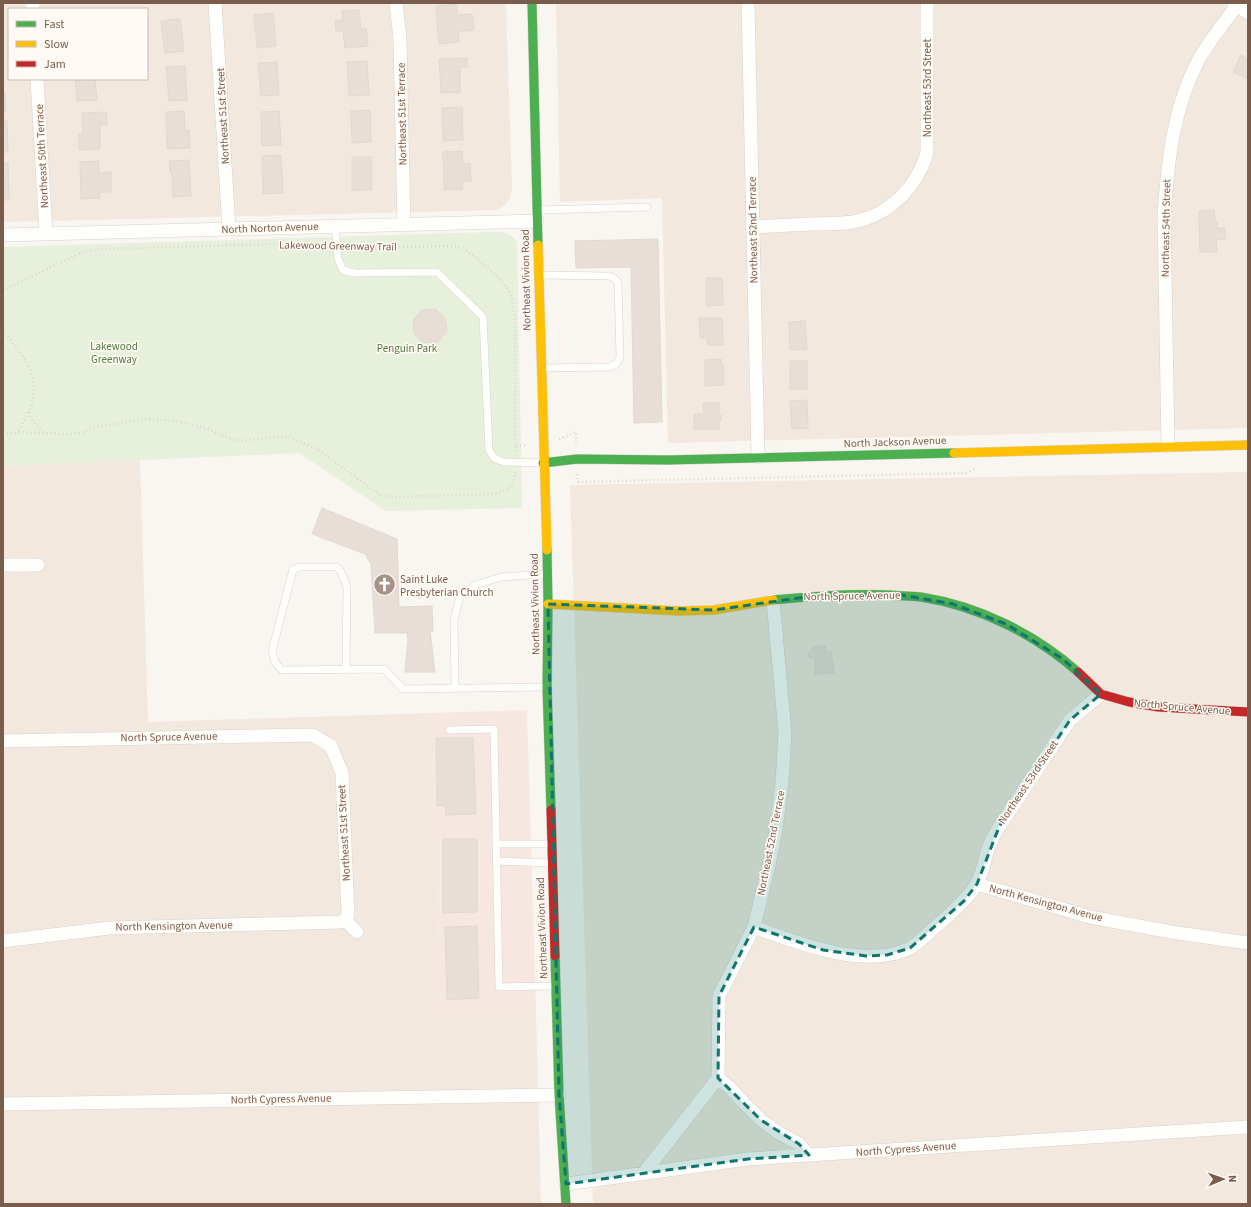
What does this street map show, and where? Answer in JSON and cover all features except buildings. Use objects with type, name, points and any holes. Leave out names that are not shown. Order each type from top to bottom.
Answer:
[{"type":"street","name":"Northeast 51st Street","points":[[215,3],[229,229]]},
{"type":"street","name":"Northeast 51st Terrace","points":[[396,3],[400,39],[404,225]]},
{"type":"street","name":"Northeast Vivion Road","points":[[532,3],[543,463],[548,604],[547,687],[555,986],[559,1095],[566,1184],[566,1204]]},
{"type":"street","name":"Northeast 52nd Terrace","points":[[748,3],[758,457]]},
{"type":"street","name":"Northeast 53rd Street","points":[[752,226],[844,223],[863,220],[881,212],[897,201],[908,190],[920,172],[927,153],[927,3]]},
{"type":"street","points":[[1236,4],[1248,13]]},
{"type":"street","name":"Northeast 54th Street","points":[[1168,446],[1164,214],[1172,143],[1179,109],[1198,62],[1213,36],[1236,4]]},
{"type":"street","name":"Northeast 50th Terrace","points":[[37,80],[46,233]]},
{"type":"street","name":"North Norton Avenue","points":[[3,235],[404,225],[537,216]]},
{"type":"street","name":"North Jackson Avenue","points":[[543,463],[577,459],[666,460],[1248,445]]},
{"type":"street","points":[[3,565],[38,565]]},
{"type":"street","name":"North Spruce Avenue","points":[[548,604],[679,610],[714,610],[773,600],[820,595],[867,594],[921,597],[953,604],[1006,624],[1035,640],[1063,659],[1100,694],[1129,702],[1158,707],[1248,712]]},
{"type":"street","name":"Northeast 52nd Terrace","points":[[718,1078],[719,996],[754,927],[776,830],[782,782],[785,733],[773,600]]},
{"type":"street","name":"Northeast 53rd Street","points":[[976,884],[981,874],[990,845],[999,826],[1070,720],[1100,694]]},
{"type":"street","name":"North Spruce Avenue","points":[[3,741],[312,735],[331,746]]},
{"type":"street","name":"Northeast 51st Street","points":[[331,746],[342,773],[348,915],[345,920]]},
{"type":"street","name":"North Kensington Avenue","points":[[754,927],[794,942],[823,950],[866,956],[887,955],[910,948],[964,901],[976,884],[1090,916],[1171,932],[1248,943]]},
{"type":"street","points":[[345,920],[356,932]]},
{"type":"street","name":"North Kensington Avenue","points":[[3,941],[109,928],[340,922],[345,920]]},
{"type":"street","points":[[642,1174],[718,1078],[730,1088],[761,1120],[798,1144],[809,1155]]},
{"type":"street","name":"North Cypress Avenue","points":[[3,1104],[559,1095]]},
{"type":"street","name":"North Cypress Avenue","points":[[566,1184],[748,1159],[1248,1126]]},
{"type":"lane","points":[[537,216],[647,207]]},
{"type":"lane","points":[[335,226],[338,259],[343,270],[354,273],[437,272],[483,317],[489,450],[494,458],[504,462],[543,463]]},
{"type":"lane","points":[[538,275],[609,276],[614,278],[618,283],[620,358],[616,364],[610,367],[541,368]]},
{"type":"lane","points":[[346,669],[347,587],[341,572],[337,567],[299,567],[293,570],[272,651],[275,662],[282,670],[384,669],[402,689],[547,687]]},
{"type":"lane","points":[[455,688],[454,619],[460,597],[475,584],[501,577],[547,574]]},
{"type":"lane","points":[[449,730],[494,729],[499,987],[555,986]]},
{"type":"lane","points":[[496,844],[551,844]]},
{"type":"lane","points":[[497,861],[552,863]]},
{"type":"path","name":"Lakewood Greenway Trail","points":[[3,290],[85,251],[98,249],[278,244],[337,248],[453,246],[464,248],[497,276],[507,288],[512,299],[514,320],[515,446]]},
{"type":"path","points":[[3,330],[26,362],[31,374],[34,395],[30,411],[17,432]]},
{"type":"path","points":[[30,411],[33,422],[43,432]]},
{"type":"path","points":[[3,434],[17,432],[66,434],[82,433],[96,427],[145,418],[177,420],[209,429],[223,436],[239,441],[289,437],[316,449],[380,495],[392,497],[494,494],[505,492],[512,486],[515,480],[516,463]]},
{"type":"path","points":[[570,436],[576,432],[576,443]]},
{"type":"highlighted area","points":[[820,595],[902,595],[953,604],[1006,624],[1063,659],[1101,694],[1070,720],[999,827],[977,884],[964,901],[910,948],[887,955],[866,956],[823,950],[754,927],[719,996],[718,1078],[761,1120],[799,1144],[809,1155],[748,1159],[566,1184],[559,1095],[548,604],[714,610]]},
{"type":"shaded area","points":[[3,3],[506,3],[512,189],[509,200],[497,210],[3,222]]},
{"type":"shaded area","points":[[556,3],[1248,3],[1248,428],[668,443],[662,198],[560,202]]},
{"type":"shaded area","points":[[140,460],[148,722],[432,713],[441,1014],[536,1012],[541,1204],[3,1204],[3,466]]},
{"type":"shaded area","points":[[1248,472],[1248,1204],[593,1204],[570,485]]},
{"type":"shaded area","points":[[527,710],[536,1012],[441,1015],[432,713]]},
{"type":"green space","points":[[502,232],[509,234],[517,242],[522,508],[386,511],[299,453],[3,466],[3,247]]},
{"type":"traffic: fast","points":[[532,3],[538,245]]},
{"type":"traffic: fast","points":[[543,463],[577,459],[667,460],[954,453]]},
{"type":"traffic: fast","points":[[547,550],[547,687],[551,810]]},
{"type":"traffic: fast","points":[[773,600],[832,595],[876,594],[921,597],[943,601],[985,615],[1025,634],[1061,658],[1078,672]]},
{"type":"traffic: fast","points":[[555,956],[559,1095],[566,1204]]},
{"type":"traffic: slow","points":[[538,245],[547,550]]},
{"type":"traffic: slow","points":[[954,453],[1248,445]]},
{"type":"traffic: slow","points":[[548,604],[679,611],[714,610],[773,600]]},
{"type":"traffic: jam","points":[[1078,672],[1101,694],[1129,702],[1158,707],[1248,712]]},
{"type":"traffic: jam","points":[[551,810],[555,956]]},
{"type":"place","name":"Saint Luke Presbyterian Church","points":[[385,585]]},
{"type":"park label","name":"Penguin Park","points":[[407,348]]},
{"type":"park label","name":"Lakewood Greenway","points":[[114,352]]}]
